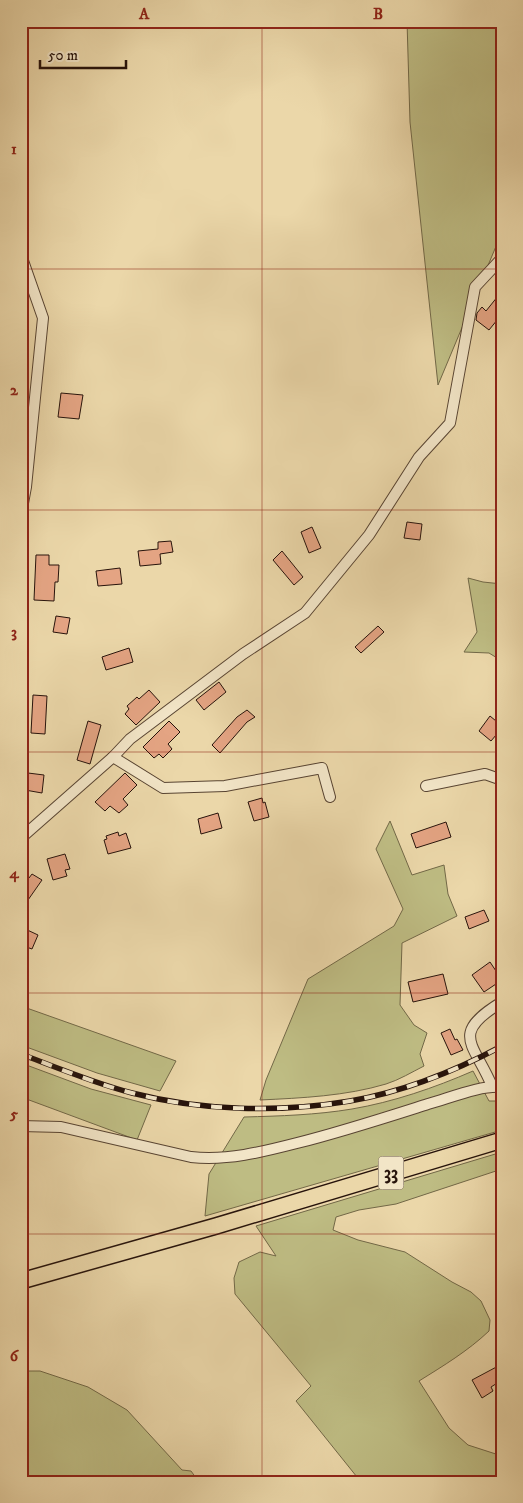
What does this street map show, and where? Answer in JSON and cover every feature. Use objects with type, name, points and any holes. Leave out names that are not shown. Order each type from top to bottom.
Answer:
[{"type":"main road","name":"33","points":[[21,1281],[279,1207],[502,1140]]},
{"type":"street","points":[[21,255],[43,318],[26,487],[21,514]]},
{"type":"street","points":[[21,838],[113,757],[130,739],[243,654],[305,614],[369,535],[419,457],[450,423],[475,287],[502,258]]},
{"type":"street","points":[[113,757],[163,788],[225,786],[322,768],[330,797]]},
{"type":"street","points":[[426,786],[485,774],[502,780]]},
{"type":"street","points":[[21,1126],[61,1127],[191,1157],[204,1158],[236,1157],[322,1137],[497,1086],[471,1044],[469,1035],[480,1018],[502,1002]]},
{"type":"shaded area","points":[[407,21],[502,21],[502,232],[438,385],[410,122]]},
{"type":"shaded area","points":[[468,578],[502,584],[502,661],[489,653],[464,652],[477,632]]},
{"type":"shaded area","points":[[390,821],[412,875],[444,865],[448,894],[457,916],[402,943],[400,1005],[414,1025],[427,1033],[420,1054],[424,1066],[401,1078],[371,1088],[340,1094],[260,1100],[266,1080],[308,979],[394,926],[403,909],[376,849]]},
{"type":"shaded area","points":[[21,1006],[176,1061],[160,1091],[97,1073],[21,1045]]},
{"type":"shaded area","points":[[21,1063],[91,1089],[151,1105],[137,1140],[21,1097]]},
{"type":"shaded area","points":[[473,1071],[489,1101],[502,1101],[502,1130],[205,1216],[209,1174],[244,1117],[312,1114],[383,1103],[413,1094]]},
{"type":"shaded area","points":[[502,1152],[502,1169],[396,1204],[359,1210],[336,1217],[333,1230],[358,1240],[405,1252],[471,1292],[481,1301],[490,1320],[489,1331],[464,1352],[419,1381],[449,1428],[468,1445],[502,1456],[502,1482],[361,1482],[296,1401],[311,1386],[235,1294],[234,1278],[239,1262],[260,1252],[276,1256],[256,1226]]},
{"type":"shaded area","points":[[21,1371],[40,1371],[88,1387],[127,1410],[182,1470],[191,1471],[199,1482],[21,1482]]},
{"type":"building","points":[[502,291],[502,314],[489,330],[476,320],[477,313],[482,307],[486,311]]},
{"type":"building","points":[[61,393],[83,395],[79,419],[58,417]]},
{"type":"building","points":[[407,522],[422,524],[420,540],[404,538]]},
{"type":"building","points":[[312,527],[321,548],[309,553],[301,532]]},
{"type":"building","points":[[171,541],[173,552],[160,554],[161,564],[140,566],[138,551],[158,549],[158,542]]},
{"type":"building","points":[[282,551],[303,577],[294,585],[273,560]]},
{"type":"building","points":[[36,555],[49,555],[49,565],[59,565],[58,582],[55,582],[54,601],[34,600]]},
{"type":"building","points":[[120,568],[122,584],[98,586],[96,571]]},
{"type":"building","points":[[56,616],[70,618],[67,634],[53,632]]},
{"type":"building","points":[[378,626],[384,632],[361,653],[355,647]]},
{"type":"building","points":[[129,648],[133,662],[106,670],[102,657]]},
{"type":"building","points":[[219,682],[226,692],[204,710],[196,700]]},
{"type":"building","points":[[149,690],[160,702],[136,725],[125,714],[129,709],[127,706]]},
{"type":"building","points":[[33,695],[47,696],[45,734],[31,733]]},
{"type":"building","points":[[247,710],[255,717],[247,722],[220,753],[212,745],[237,717]]},
{"type":"building","points":[[490,716],[502,726],[491,741],[479,731]]},
{"type":"building","points":[[88,721],[101,725],[90,764],[77,760]]},
{"type":"building","points":[[169,721],[180,732],[168,744],[172,749],[163,758],[159,754],[154,758],[143,747]]},
{"type":"building","points":[[28,773],[44,775],[42,793],[25,790]]},
{"type":"building","points":[[125,773],[137,785],[123,799],[128,805],[119,813],[110,806],[105,811],[95,802]]},
{"type":"building","points":[[262,798],[269,817],[254,821],[248,802]]},
{"type":"building","points":[[218,813],[222,828],[201,834],[198,819]]},
{"type":"building","points":[[446,822],[451,837],[416,848],[411,834]]},
{"type":"building","points":[[118,832],[119,836],[126,833],[131,848],[108,854],[104,840],[107,839],[106,836]]},
{"type":"building","points":[[65,854],[70,869],[65,870],[67,876],[53,880],[47,859]]},
{"type":"building","points":[[21,873],[29,878],[32,874],[42,880],[28,900],[21,896]]},
{"type":"building","points":[[484,910],[489,921],[469,929],[465,917]]},
{"type":"building","points":[[21,927],[38,935],[32,949],[21,945]]},
{"type":"building","points":[[490,962],[502,980],[484,992],[472,975]]},
{"type":"building","points":[[443,974],[448,994],[413,1002],[408,982]]},
{"type":"building","points":[[450,1029],[455,1040],[457,1039],[463,1050],[451,1055],[441,1033]]},
{"type":"building","points":[[502,1364],[502,1380],[491,1387],[493,1391],[482,1398],[472,1380]]},
{"type":"railway","points":[[21,1054],[104,1085],[159,1099],[213,1107],[268,1108],[323,1105],[389,1092],[428,1080],[502,1046]]}]
